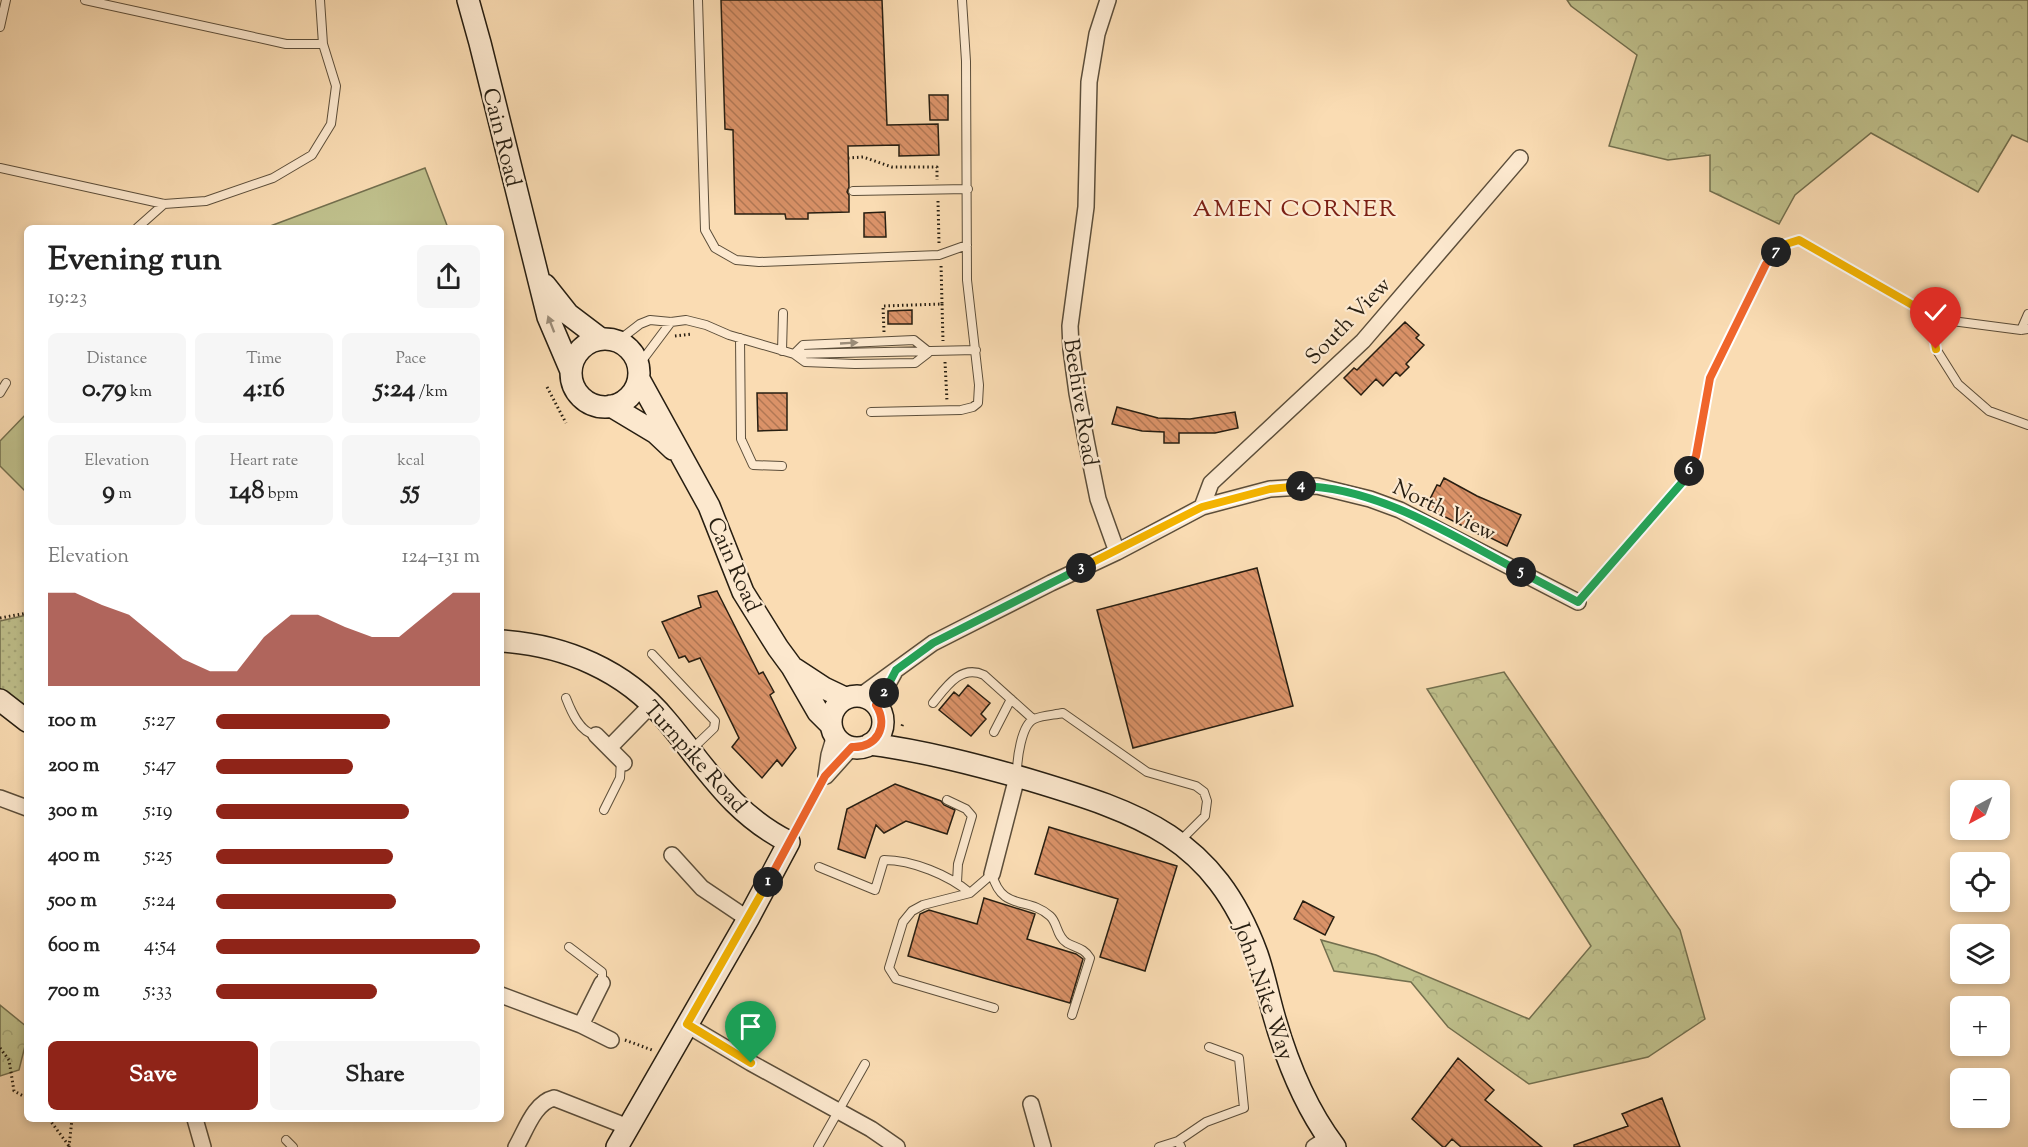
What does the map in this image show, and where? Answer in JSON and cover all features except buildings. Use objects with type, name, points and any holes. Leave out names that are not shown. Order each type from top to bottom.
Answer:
[{"type":"street","name":"Cain Road","points":[[468,0],[548,318],[571,371]]},
{"type":"street","name":"Beehive Road","points":[[1108,0],[1097,34],[1089,82],[1086,207],[1073,301],[1071,338],[1077,393],[1098,499],[1117,552]]},
{"type":"street","name":"South View","points":[[1202,507],[1210,483],[1363,341],[1520,158]]},
{"type":"street","name":"Cain Road","points":[[538,274],[560,306],[609,340]]},
{"type":"street","points":[[609,340],[627,347],[634,355],[639,372],[628,397],[611,406],[603,406],[586,401],[574,388],[571,371],[577,353],[584,346],[609,340]]},
{"type":"street","name":"Cain Road","points":[[639,372],[709,506],[743,592],[818,711],[845,745],[861,745]]},
{"type":"street","name":"Cain Road","points":[[611,406],[656,433],[682,458]]},
{"type":"street","name":"North View","points":[[1117,552],[1202,507],[1270,489],[1317,486],[1400,510],[1578,602]]},
{"type":"street","points":[[825,776],[861,745],[880,734],[878,711],[896,670],[933,643],[1117,552]]},
{"type":"street","name":"Turnpike Road","points":[[504,640],[529,642],[566,652],[595,664],[622,680],[652,704],[720,790],[778,837],[789,842]]},
{"type":"street","name":"Cain Road","points":[[792,667],[824,688],[878,711]]},
{"type":"street","points":[[0,700],[24,719]]},
{"type":"street","points":[[609,748],[652,704]]},
{"type":"street","points":[[825,776],[833,730],[834,709],[878,711],[912,749]]},
{"type":"street","points":[[596,735],[623,762]]},
{"type":"street","name":"John Nike Way","points":[[861,745],[912,749],[1090,798],[1142,819],[1179,842],[1200,860],[1220,884],[1241,916],[1257,955],[1287,1057],[1326,1144]]},
{"type":"street","points":[[992,874],[1017,777]]},
{"type":"street","points":[[0,798],[24,807]]},
{"type":"street","points":[[617,1147],[748,919],[789,842]]},
{"type":"street","points":[[672,855],[702,888],[748,919]]},
{"type":"street","points":[[581,1025],[602,983]]},
{"type":"street","points":[[504,996],[581,1025],[612,1040]]},
{"type":"street","points":[[687,1024],[751,1063],[840,1110],[897,1147]]},
{"type":"street","points":[[516,1147],[538,1108],[545,1100],[554,1098],[628,1127]]},
{"type":"street","points":[[1031,1104],[1043,1147]]},
{"type":"street","points":[[196,1122],[203,1147]]},
{"type":"lane","points":[[0,27],[6,0]]},
{"type":"lane","points":[[85,0],[280,43],[322,44]]},
{"type":"lane","points":[[0,168],[164,204],[206,201],[273,178],[312,155],[331,124],[336,86],[322,44],[320,0]]},
{"type":"lane","points":[[698,0],[705,230],[714,248],[736,260],[759,262],[939,255],[968,245]]},
{"type":"lane","points":[[871,412],[961,410],[978,403],[980,385],[967,280],[966,61],[962,0]]},
{"type":"lane","points":[[853,191],[968,189]]},
{"type":"lane","points":[[140,225],[164,204]]},
{"type":"lane","points":[[1578,602],[1686,478],[1696,456],[1710,378],[1766,264],[1783,245],[1799,240],[1930,315],[1952,321],[2025,329],[2028,314]]},
{"type":"lane","points":[[782,351],[783,313]]},
{"type":"lane","points":[[1930,315],[1936,349],[1958,384],[1989,411],[2028,425]]},
{"type":"lane","points":[[609,340],[650,320],[671,322],[686,320],[794,354],[805,362],[915,363],[929,352],[975,350]]},
{"type":"lane","points":[[639,372],[671,322]]},
{"type":"lane","points":[[740,338],[741,439],[753,465],[782,466]]},
{"type":"lane","points":[[794,354],[803,345],[914,340],[929,352]]},
{"type":"lane","points":[[0,393],[6,383]]},
{"type":"lane","points":[[652,654],[715,721],[714,728],[690,751]]},
{"type":"lane","points":[[933,703],[957,676],[976,671],[984,675],[1033,719]]},
{"type":"lane","points":[[567,698],[573,716],[591,735],[596,735]]},
{"type":"lane","points":[[994,732],[1011,699]]},
{"type":"lane","points":[[1017,777],[1017,762],[1027,725],[1033,719],[1063,713],[1147,772],[1196,786],[1204,792],[1207,801],[1204,816],[1179,842]]},
{"type":"lane","points":[[604,810],[621,778],[623,762]]},
{"type":"lane","points":[[947,800],[966,810],[972,816],[958,864],[957,882]]},
{"type":"lane","points":[[819,867],[875,890],[884,860],[902,860],[957,882],[970,893]]},
{"type":"lane","points":[[994,1008],[896,979],[889,968],[903,922],[912,911],[923,905],[970,893],[992,874],[1000,893],[1010,899],[1043,910],[1055,922],[1056,931],[1061,938],[1086,952],[1090,958],[1072,1015]]},
{"type":"lane","points":[[569,947],[602,972],[602,983]]},
{"type":"lane","points":[[1159,1147],[1179,1144],[1206,1122],[1244,1108],[1239,1058],[1209,1047]]},
{"type":"lane","points":[[818,1147],[866,1064]]},
{"type":"lane","points":[[286,1140],[293,1147]]},
{"type":"path","points":[[874,332],[884,332],[883,306],[942,304],[942,271]]},
{"type":"path","points":[[669,344],[675,336],[692,334],[702,336]]},
{"type":"path","points":[[547,387],[566,423]]},
{"type":"path","points":[[0,618],[24,613]]},
{"type":"path","points":[[789,842],[825,776]]},
{"type":"path","points":[[612,1040],[620,1038],[667,1058]]},
{"type":"path","points":[[0,1048],[9,1060],[14,1091],[24,1096]]},
{"type":"path","points":[[51,1122],[69,1147]]},
{"type":"path","points":[[69,1147],[72,1122]]},
{"type":"green space","points":[[1567,0],[2028,0],[2028,142],[2012,135],[1978,192],[1871,133],[1795,195],[1779,224],[1710,191],[1710,155],[1668,160],[1609,146],[1637,55],[1571,6]]},
{"type":"green space","points":[[425,168],[447,225],[273,225]]},
{"type":"green space","points":[[24,416],[24,490],[0,466],[0,441]]},
{"type":"green space","points":[[24,616],[24,704],[0,691],[0,621]]},
{"type":"green space","points":[[1504,672],[1680,930],[1705,1019],[1648,1057],[1529,1084],[1448,1027],[1411,982],[1334,971],[1321,940],[1376,955],[1529,1019],[1591,946],[1427,689]]},
{"type":"green space","points":[[0,1005],[24,1025],[24,1050],[19,1070],[0,1076]]},
{"type":"district","name":"AMEN CORNER","points":[[1295,208]]},
{"type":"route","points":[[751,1063],[687,1024],[748,919],[825,776],[852,747],[865,746],[876,739],[880,734],[883,720],[876,705],[896,670],[933,643],[1117,552],[1202,507],[1270,489],[1296,486],[1317,486],[1340,491],[1400,510],[1578,602],[1686,478],[1696,456],[1710,378],[1766,264],[1783,245],[1799,240],[1930,315],[1936,349]]}]
